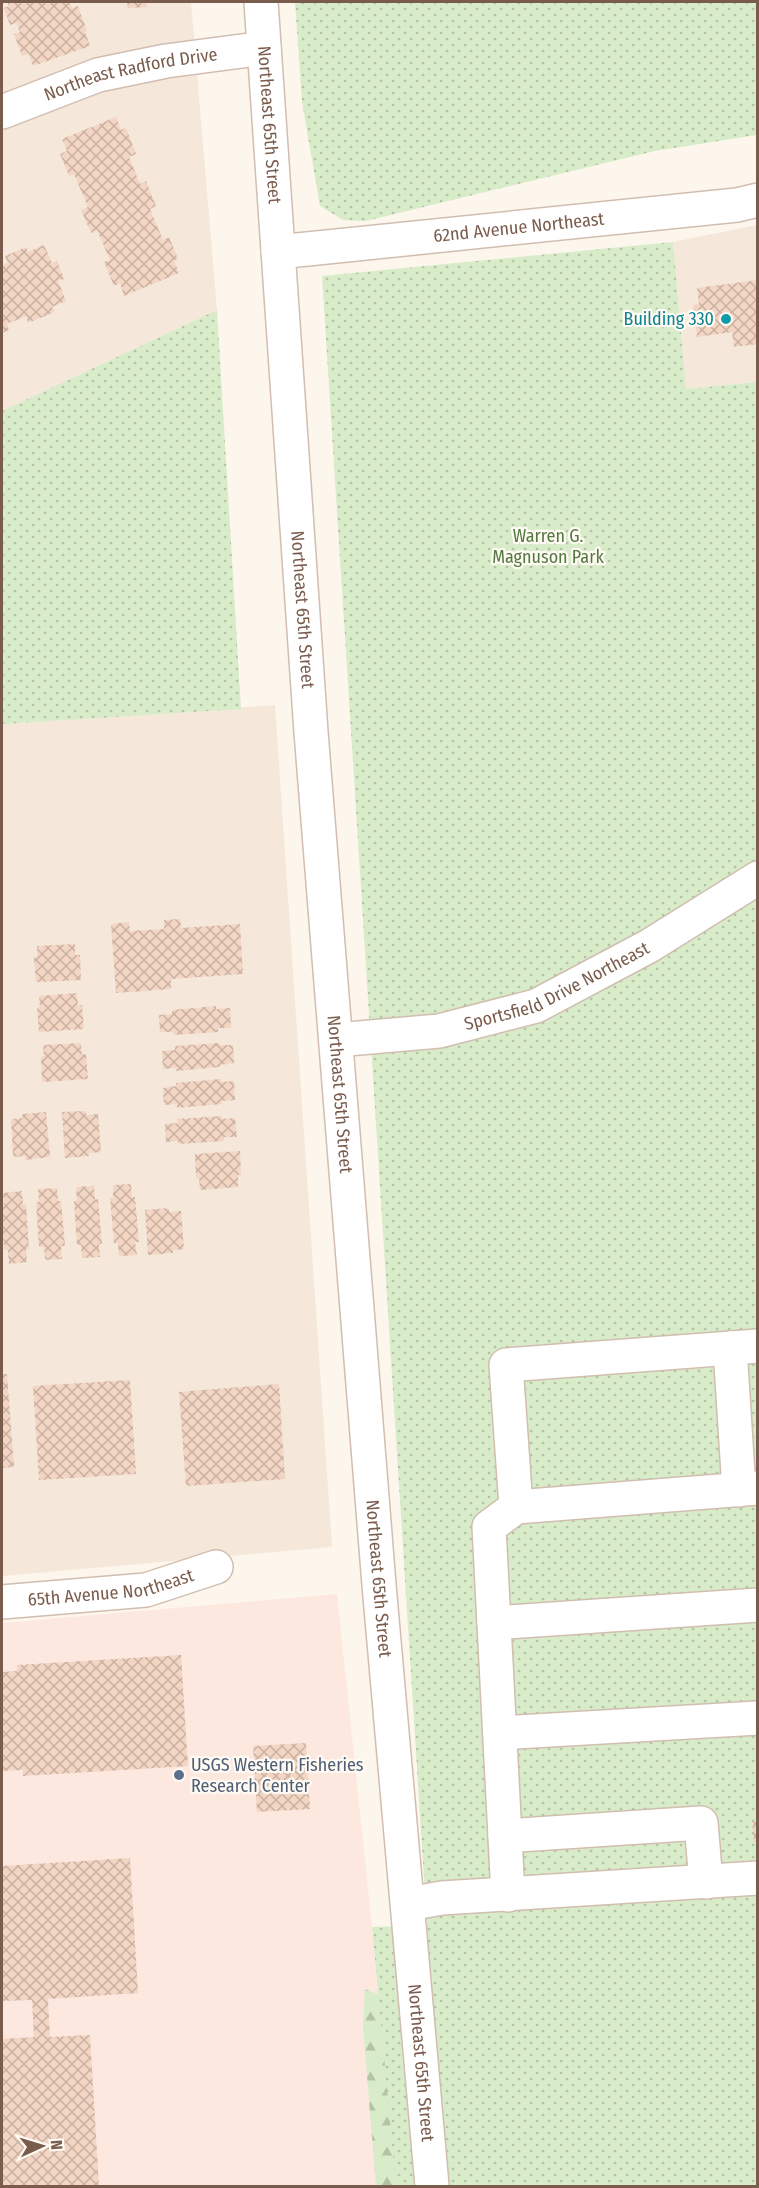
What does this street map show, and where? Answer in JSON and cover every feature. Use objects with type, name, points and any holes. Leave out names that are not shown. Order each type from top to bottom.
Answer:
[{"type":"street","name":"Northeast 65th Street","points":[[261,2],[310,720],[379,1585],[432,2187]]},
{"type":"street","name":"Northeast Radford Drive","points":[[2,112],[98,75],[166,61],[264,48]]},
{"type":"street","name":"62nd Avenue Northeast","points":[[278,252],[737,205],[758,200]]},
{"type":"street","name":"Sportsfield Drive Northeast","points":[[336,1040],[439,1031],[536,1006],[648,946],[758,878]]},
{"type":"street","points":[[508,1895],[489,1527],[516,1508],[748,1489],[744,1347],[506,1365],[516,1508]]},
{"type":"street","name":"65th Avenue Northeast","points":[[2,1602],[146,1590],[216,1567]]},
{"type":"street","points":[[494,1623],[758,1605]]},
{"type":"street","points":[[500,1733],[758,1718]]},
{"type":"street","points":[[505,1836],[701,1823],[705,1882]]},
{"type":"street","points":[[408,1904],[442,1898],[758,1878]]},
{"type":"shaded area","points":[[2,2],[191,2],[217,310],[2,411]]},
{"type":"shaded area","points":[[757,225],[757,382],[686,389],[673,242]]},
{"type":"shaded area","points":[[275,705],[332,1547],[2,1576],[2,724]]},
{"type":"shaded area","name":"USGS Western Fisheries Research Center","points":[[337,1594],[372,1927],[396,2186],[2,2186],[2,1623]]},
{"type":"green space","points":[[295,2],[757,2],[757,135],[655,151],[366,221],[343,220],[320,206],[302,102]]},
{"type":"green space","name":"Warren G. Magnuson Park","points":[[673,242],[686,389],[757,382],[757,2186],[396,2186],[372,1927],[427,1925],[322,276]]},
{"type":"green space","points":[[217,310],[241,709],[2,724],[2,411]]},
{"type":"green space","points":[[365,1989],[385,1997],[404,2186],[376,2186],[363,2027]]},
{"type":"building","points":[[7,2],[70,2],[72,8],[78,6],[90,46],[33,66],[29,54],[22,56],[14,34],[20,32],[16,23],[10,25],[4,8],[9,6]]},
{"type":"building","points":[[127,2],[146,2],[147,7],[128,8]]},
{"type":"building","points":[[116,117],[121,130],[126,128],[136,154],[129,157],[140,184],[146,181],[156,206],[150,209],[163,240],[169,237],[178,259],[174,261],[179,273],[124,296],[120,283],[114,286],[104,262],[110,260],[97,230],[91,233],[81,210],[88,207],[74,174],[69,176],[60,154],[67,151],[62,139]]},
{"type":"building","points":[[44,245],[52,263],[57,261],[64,279],[58,281],[66,301],[52,307],[55,312],[28,323],[26,316],[7,324],[9,330],[2,333],[2,265],[8,263],[5,256],[26,247],[28,252]]},
{"type":"building","name":"Building 330","points":[[758,280],[758,344],[734,347],[732,332],[697,337],[693,305],[699,304],[697,288]]},
{"type":"building","points":[[180,919],[181,928],[240,924],[243,974],[171,979],[171,989],[116,993],[111,924],[129,922],[130,931],[164,929],[164,920]]},
{"type":"building","points":[[75,944],[75,955],[80,955],[81,980],[36,982],[34,958],[37,957],[37,946]]},
{"type":"building","points":[[77,993],[78,1006],[82,1005],[84,1029],[39,1032],[37,1008],[40,1007],[39,996]]},
{"type":"building","points":[[216,1006],[216,1009],[230,1008],[231,1028],[218,1028],[218,1032],[173,1035],[173,1032],[160,1032],[159,1015],[172,1014],[172,1010]]},
{"type":"building","points":[[81,1043],[82,1055],[86,1054],[88,1079],[42,1082],[43,1045]]},
{"type":"building","points":[[219,1043],[219,1045],[233,1045],[234,1063],[220,1065],[220,1067],[176,1071],[176,1068],[163,1069],[162,1051],[175,1050],[175,1046]]},
{"type":"building","points":[[221,1079],[221,1082],[234,1081],[235,1100],[222,1101],[222,1104],[177,1108],[177,1104],[164,1105],[163,1088],[176,1086],[176,1083]]},
{"type":"building","points":[[86,1111],[86,1115],[98,1114],[101,1152],[89,1153],[89,1156],[65,1158],[62,1112]]},
{"type":"building","points":[[46,1112],[50,1157],[25,1160],[25,1156],[13,1157],[11,1119],[23,1118],[22,1114]]},
{"type":"building","points":[[222,1116],[222,1119],[235,1118],[237,1137],[224,1137],[224,1141],[179,1144],[178,1141],[166,1142],[165,1124],[178,1123],[177,1119]]},
{"type":"building","points":[[240,1151],[241,1175],[238,1175],[238,1187],[200,1190],[199,1178],[196,1179],[195,1154]]},
{"type":"building","points":[[131,1184],[132,1197],[135,1197],[139,1242],[135,1242],[137,1255],[119,1256],[118,1243],[114,1243],[110,1198],[113,1198],[113,1185]]},
{"type":"building","points":[[94,1186],[95,1200],[98,1199],[102,1244],[99,1244],[100,1257],[82,1258],[81,1245],[77,1245],[74,1201],[77,1201],[76,1187]]},
{"type":"building","points":[[57,1188],[58,1201],[61,1201],[65,1246],[61,1246],[62,1259],[45,1260],[44,1247],[39,1247],[36,1202],[39,1202],[38,1189]]},
{"type":"building","points":[[22,1191],[23,1205],[26,1204],[29,1249],[26,1249],[27,1262],[9,1264],[8,1250],[4,1250],[3,1193]]},
{"type":"building","points":[[169,1208],[169,1212],[181,1211],[184,1249],[173,1250],[173,1253],[148,1255],[145,1210]]},
{"type":"building","points":[[2,1374],[7,1374],[14,1467],[2,1468]]},
{"type":"building","points":[[130,1380],[136,1474],[39,1480],[33,1386]]},
{"type":"building","points":[[279,1384],[285,1479],[186,1486],[179,1392]]},
{"type":"building","points":[[181,1655],[188,1766],[23,1776],[23,1770],[2,1771],[2,1672],[17,1671],[17,1665]]},
{"type":"building","points":[[306,1743],[310,1809],[257,1812],[253,1746]]},
{"type":"building","points":[[752,1822],[758,1822],[758,1841],[754,1842]]},
{"type":"building","points":[[130,1858],[138,1993],[48,1999],[50,2037],[90,2035],[99,2186],[2,2186],[2,2039],[34,2037],[32,2000],[2,2001],[2,1866]]},
{"type":"place","name":"Building 330","points":[[726,319]]},
{"type":"place","name":"USGS Western Fisheries Research Center","points":[[179,1775]]}]
